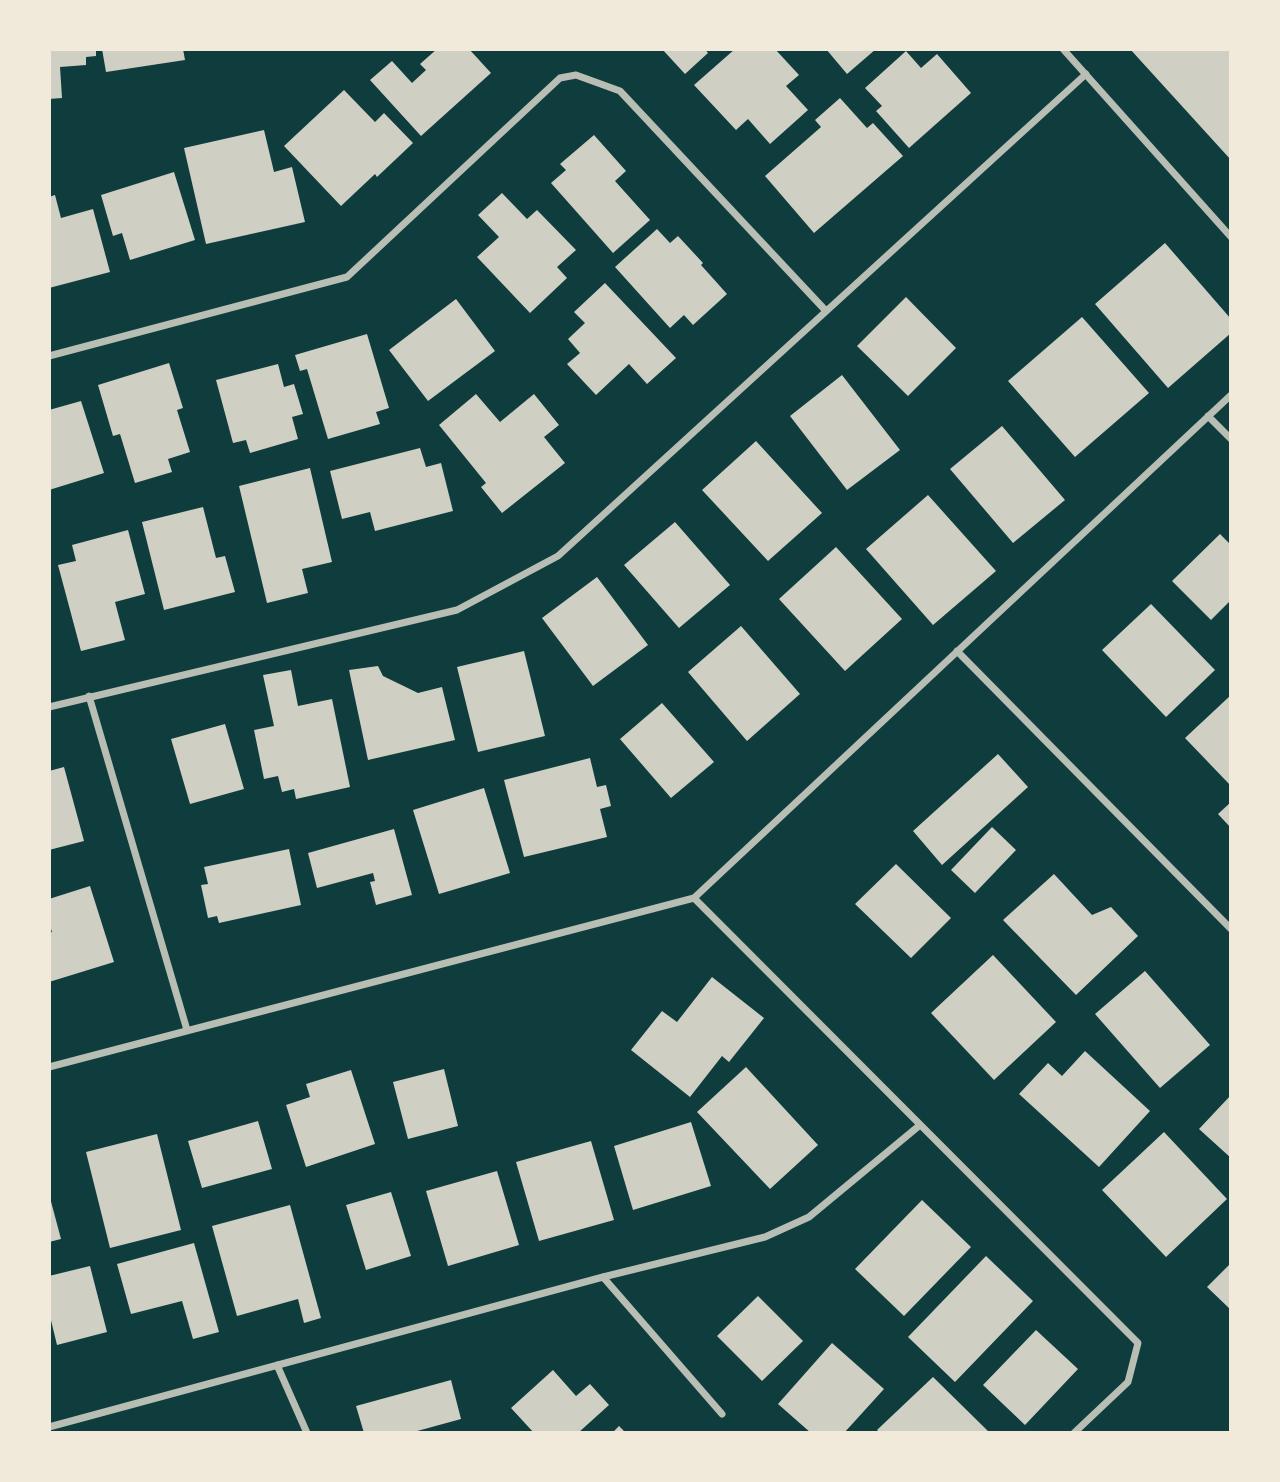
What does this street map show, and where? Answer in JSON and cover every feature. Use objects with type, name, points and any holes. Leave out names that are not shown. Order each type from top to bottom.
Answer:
[{"type":"street","points":[[1063,49],[1231,237]]},
{"type":"street","points":[[49,356],[347,277],[560,78],[576,75],[620,91],[826,312]]},
{"type":"street","points":[[49,707],[457,610],[558,556],[1086,75]]},
{"type":"street","points":[[49,1067],[694,898],[1231,395]]},
{"type":"street","points":[[1209,416],[1231,439]]},
{"type":"street","points":[[957,651],[1231,929]]},
{"type":"street","points":[[89,696],[187,1030]]},
{"type":"street","points":[[694,898],[1138,1343],[1128,1382],[1074,1433]]},
{"type":"street","points":[[49,1427],[603,1277],[765,1237],[809,1217],[920,1125]]},
{"type":"street","points":[[603,1277],[722,1413]]},
{"type":"street","points":[[276,1366],[307,1433]]},
{"type":"building","points":[[49,49],[96,49],[96,56],[86,57],[86,65],[60,67],[62,98],[49,99]]},
{"type":"building","points":[[102,49],[183,49],[185,60],[106,72]]},
{"type":"building","points":[[437,49],[469,49],[491,73],[421,136],[370,80],[392,61],[412,83],[426,70],[420,64]]},
{"type":"building","points":[[662,49],[705,49],[708,53],[685,74]]},
{"type":"building","points":[[735,49],[775,49],[799,75],[786,86],[808,110],[770,144],[748,119],[736,130],[694,85]]},
{"type":"building","points":[[826,49],[876,49],[847,74]]},
{"type":"building","points":[[1130,49],[1231,49],[1231,160]]},
{"type":"building","points":[[906,51],[921,68],[937,54],[971,93],[909,148],[876,111],[882,106],[865,88]]},
{"type":"building","points":[[344,90],[375,122],[384,113],[413,143],[341,206],[284,146]]},
{"type":"building","points":[[840,98],[867,128],[873,123],[903,156],[814,233],[765,176],[821,127],[815,120]]},
{"type":"building","points":[[264,130],[274,172],[292,167],[305,222],[206,244],[184,148]]},
{"type":"building","points":[[594,135],[626,171],[615,181],[650,220],[613,253],[551,183],[566,170],[560,164]]},
{"type":"building","points":[[174,172],[195,240],[130,260],[122,233],[113,236],[101,195]]},
{"type":"building","points":[[502,193],[527,219],[537,210],[576,250],[557,267],[567,278],[530,313],[477,257],[499,237],[478,215]]},
{"type":"building","points":[[55,195],[61,218],[93,209],[110,272],[49,288],[49,197]]},
{"type":"building","points":[[657,229],[670,243],[678,236],[727,294],[693,325],[684,315],[670,328],[615,267]]},
{"type":"building","points":[[1165,243],[1231,319],[1231,333],[1168,388],[1095,304]]},
{"type":"building","points":[[605,283],[676,358],[647,384],[629,364],[596,395],[567,364],[580,353],[568,339],[585,323],[574,312]]},
{"type":"building","points":[[906,297],[956,348],[908,396],[857,346]]},
{"type":"building","points":[[456,299],[495,351],[428,401],[389,350]]},
{"type":"building","points":[[1082,317],[1149,393],[1075,457],[1008,381]]},
{"type":"building","points":[[367,334],[389,408],[376,412],[380,424],[328,439],[307,369],[300,371],[295,355]]},
{"type":"building","points":[[169,363],[183,408],[177,410],[190,452],[168,459],[172,472],[135,483],[120,434],[113,436],[98,385]]},
{"type":"building","points":[[278,364],[284,387],[294,384],[303,414],[292,417],[298,439],[250,453],[246,440],[233,443],[216,380]]},
{"type":"building","points":[[842,375],[900,450],[847,490],[790,416]]},
{"type":"building","points":[[476,394],[500,422],[534,394],[559,425],[544,437],[565,463],[502,513],[481,487],[486,483],[439,425]]},
{"type":"building","points":[[81,401],[104,473],[49,490],[49,410]]},
{"type":"building","points":[[1002,426],[1065,500],[1013,543],[950,469]]},
{"type":"building","points":[[756,441],[822,513],[768,561],[702,490]]},
{"type":"building","points":[[420,448],[426,467],[441,463],[453,511],[375,531],[370,512],[342,519],[330,471]]},
{"type":"building","points":[[310,468],[332,562],[302,569],[308,593],[267,603],[239,486]]},
{"type":"building","points":[[928,495],[996,571],[933,625],[866,549]]},
{"type":"building","points":[[203,507],[216,558],[225,556],[235,592],[164,610],[142,522]]},
{"type":"building","points":[[675,522],[730,585],[679,628],[624,565]]},
{"type":"building","points":[[128,530],[145,594],[115,602],[125,640],[81,651],[58,565],[76,561],[72,545]]},
{"type":"building","points":[[1220,534],[1231,545],[1231,600],[1211,620],[1172,581]]},
{"type":"building","points":[[836,547],[902,619],[845,671],[779,599]]},
{"type":"building","points":[[597,577],[648,645],[593,686],[542,618]]},
{"type":"building","points":[[1151,604],[1215,670],[1166,717],[1102,650]]},
{"type":"building","points":[[741,626],[800,694],[747,741],[688,672]]},
{"type":"building","points":[[524,651],[545,736],[478,752],[457,667]]},
{"type":"building","points":[[378,666],[383,676],[418,693],[442,687],[455,740],[368,760],[349,670]]},
{"type":"building","points":[[291,670],[298,706],[332,699],[350,787],[296,799],[294,789],[282,792],[278,776],[264,779],[254,730],[274,726],[263,675]]},
{"type":"building","points":[[1231,695],[1231,786],[1185,738]]},
{"type":"building","points":[[662,703],[714,762],[671,798],[620,739]]},
{"type":"building","points":[[225,724],[244,789],[190,804],[171,739]]},
{"type":"building","points":[[998,754],[1028,787],[942,865],[913,831]]},
{"type":"building","points":[[590,758],[597,787],[606,785],[611,806],[600,809],[607,837],[524,857],[504,780]]},
{"type":"building","points":[[64,767],[84,841],[49,850],[49,771]]},
{"type":"building","points":[[484,788],[510,873],[439,894],[413,810]]},
{"type":"building","points":[[1231,802],[1231,828],[1218,814]]},
{"type":"building","points":[[992,827],[1016,850],[975,893],[951,870]]},
{"type":"building","points":[[394,829],[412,895],[376,905],[370,882],[375,881],[373,873],[317,888],[308,853]]},
{"type":"building","points":[[289,849],[301,905],[219,923],[217,916],[208,918],[201,885],[208,884],[204,867]]},
{"type":"building","points":[[896,864],[951,918],[911,958],[855,904]]},
{"type":"building","points":[[1054,874],[1092,915],[1111,907],[1138,936],[1076,995],[1003,920]]},
{"type":"building","points":[[90,886],[114,962],[49,982],[49,933],[52,932],[49,923],[49,899]]},
{"type":"building","points":[[993,955],[1056,1022],[994,1080],[931,1013]]},
{"type":"building","points":[[1145,971],[1210,1045],[1160,1088],[1095,1014]]},
{"type":"building","points":[[712,977],[764,1018],[729,1062],[722,1056],[690,1097],[631,1050],[662,1011],[677,1022]]},
{"type":"building","points":[[1085,1051],[1150,1111],[1099,1167],[1019,1094],[1048,1063],[1062,1076]]},
{"type":"building","points":[[746,1067],[818,1145],[770,1189],[697,1112]]},
{"type":"building","points":[[444,1069],[458,1126],[408,1139],[393,1082]]},
{"type":"building","points":[[351,1070],[375,1144],[306,1167],[286,1105],[310,1097],[306,1084]]},
{"type":"building","points":[[1231,1095],[1231,1158],[1199,1129]]},
{"type":"building","points":[[258,1121],[272,1169],[202,1188],[188,1141]]},
{"type":"building","points":[[691,1122],[711,1186],[633,1210],[614,1146]]},
{"type":"building","points":[[1164,1132],[1227,1199],[1166,1257],[1102,1190]]},
{"type":"building","points":[[157,1134],[181,1230],[110,1248],[86,1152]]},
{"type":"building","points":[[591,1141],[614,1220],[539,1241],[516,1162]]},
{"type":"building","points":[[497,1171],[519,1245],[448,1266],[426,1191]]},
{"type":"building","points":[[391,1192],[411,1256],[366,1270],[346,1205]]},
{"type":"building","points":[[49,1194],[61,1239],[49,1242]]},
{"type":"building","points":[[922,1200],[971,1247],[904,1316],[855,1269]]},
{"type":"building","points":[[290,1205],[321,1318],[304,1323],[298,1299],[237,1316],[212,1226]]},
{"type":"building","points":[[194,1243],[219,1332],[193,1339],[182,1301],[131,1314],[117,1264]]},
{"type":"building","points":[[986,1256],[1033,1301],[955,1382],[908,1337]]},
{"type":"building","points":[[1231,1263],[1231,1310],[1207,1287]]},
{"type":"building","points":[[90,1266],[107,1332],[57,1345],[49,1312],[49,1276]]},
{"type":"building","points":[[758,1296],[803,1341],[762,1381],[717,1336]]},
{"type":"building","points":[[1036,1330],[1078,1369],[1025,1425],[983,1385]]},
{"type":"building","points":[[832,1343],[884,1389],[844,1433],[811,1433],[778,1404]]},
{"type":"building","points":[[553,1370],[576,1396],[590,1384],[609,1405],[578,1433],[534,1433],[511,1408]]},
{"type":"building","points":[[933,1377],[990,1433],[880,1433],[877,1430]]},
{"type":"building","points":[[451,1380],[461,1419],[410,1433],[364,1433],[356,1406]]},
{"type":"building","points":[[619,1426],[626,1433],[612,1433]]}]
